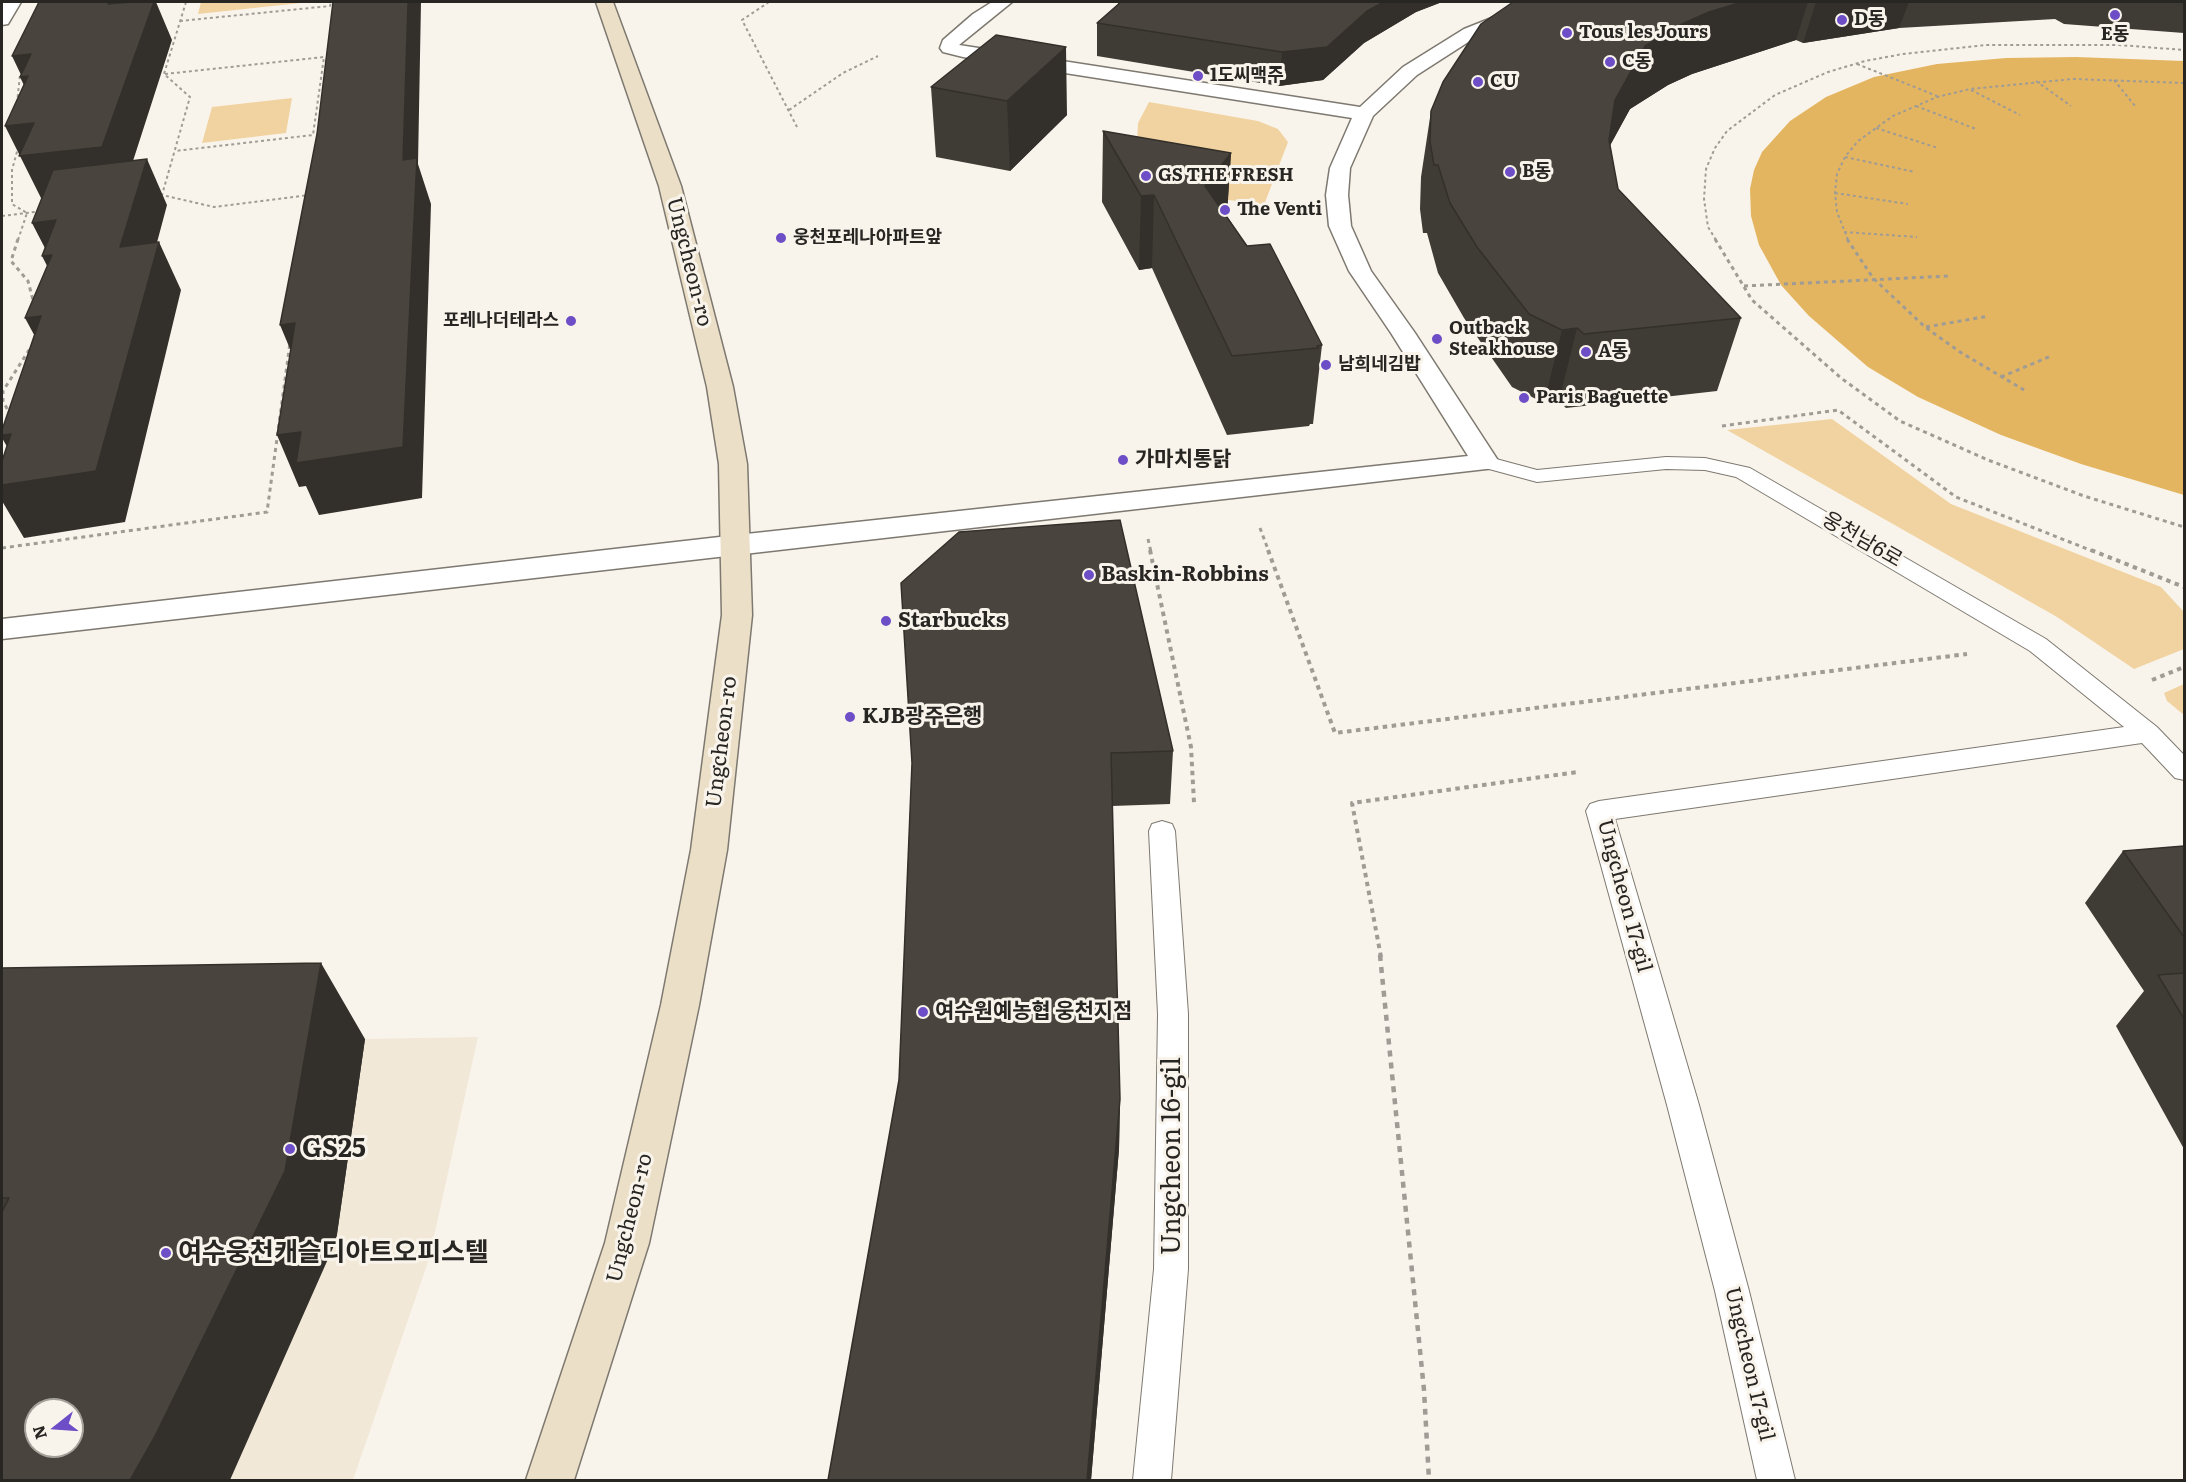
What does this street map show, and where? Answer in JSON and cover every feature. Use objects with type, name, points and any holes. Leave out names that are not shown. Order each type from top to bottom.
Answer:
[{"type":"street","points":[[2,20],[12,2]]},
{"type":"street","name":"Ungcheon-ro","points":[[550,1480],[627,1243],[680,1005],[709,850],[737,615],[734,464],[704,315],[670,186],[604,2]]},
{"type":"street","points":[[1003,2],[979,18],[949,44],[949,48],[1364,114]]},
{"type":"street","points":[[2,629],[736,544],[1485,462],[1403,333],[1360,271],[1340,226],[1337,195],[1340,168],[1364,114],[1393,85],[1440,50],[1470,33],[1546,2]]},
{"type":"lane","name":"웅천남6로","points":[[1485,462],[1537,476],[1666,463],[1705,464],[1743,472],[1964,599],[2037,645],[2148,733],[2184,771]]},
{"type":"lane","name":"Ungcheon 17-gil","points":[[1776,1480],[1732,1291],[1686,1115],[1599,811],[2148,733]]},
{"type":"lane","name":"Ungcheon 16-gil","points":[[1152,1480],[1171,1269],[1173,1014],[1162,831]]},
{"type":"path","points":[[164,74],[186,2]]},
{"type":"path","points":[[180,21],[330,6],[331,2]]},
{"type":"path","points":[[769,2],[742,20],[797,127]]},
{"type":"path","points":[[2184,50],[2119,45],[1986,45],[1903,54],[1828,72],[1775,95],[1726,131],[1706,168],[1704,199],[1708,227],[1752,300],[1841,378],[1900,421],[1998,464],[2084,496],[2184,527]]},
{"type":"path","points":[[789,110],[843,73],[878,56]]},
{"type":"path","points":[[164,74],[324,57],[312,135],[175,151]]},
{"type":"path","points":[[1856,64],[1937,97]]},
{"type":"path","points":[[17,105],[20,75],[31,67]]},
{"type":"path","points":[[164,74],[190,97],[162,195],[214,207],[310,195]]},
{"type":"path","points":[[2114,79],[2134,106]]},
{"type":"path","points":[[2024,390],[2000,377],[1925,327],[1873,278],[1843,232],[1837,212],[1835,194],[1837,174],[1845,157],[1875,128],[1893,116],[1937,97],[1970,89],[2036,81],[2114,79],[2184,83]]},
{"type":"path","points":[[2036,81],[2071,106]]},
{"type":"path","points":[[1970,89],[2020,115]]},
{"type":"path","points":[[1915,106],[1976,129]]},
{"type":"path","points":[[1875,128],[1938,148]]},
{"type":"path","points":[[21,143],[12,170],[12,204],[27,213]]},
{"type":"path","points":[[1845,157],[1915,172]]},
{"type":"path","points":[[1835,194],[1908,204]]},
{"type":"path","points":[[2,216],[49,210]]},
{"type":"path","points":[[27,213],[11,261],[28,280],[34,306]]},
{"type":"path","points":[[1843,232],[1917,237]]},
{"type":"path","points":[[1743,286],[1949,276]]},
{"type":"path","points":[[1925,327],[1989,316]]},
{"type":"path","points":[[2,548],[267,512],[291,336]]},
{"type":"path","points":[[14,420],[6,410],[3,391],[34,342]]},
{"type":"path","points":[[2000,377],[2052,356]]},
{"type":"path","points":[[1719,426],[1838,410],[1956,497],[2184,587]]},
{"type":"path","points":[[1245,488],[1335,733],[2037,645]]},
{"type":"path","points":[[1429,1480],[1424,1390],[1383,969],[1352,803],[1580,772]]},
{"type":"shaded area","points":[[201,2],[310,2],[198,14]]},
{"type":"shaded area","points":[[2076,57],[2184,61],[2184,495],[2081,464],[2001,435],[1918,397],[1868,367],[1809,316],[1781,285],[1759,245],[1751,216],[1750,189],[1754,170],[1762,152],[1790,121],[1826,97],[1874,77],[1937,64],[2006,58]]},
{"type":"shaded area","points":[[292,98],[286,133],[202,143],[212,107]]},
{"type":"shaded area","points":[[1149,102],[1258,121],[1278,129],[1288,142],[1264,205],[1222,199],[1137,143],[1138,123]]},
{"type":"shaded area","points":[[1832,419],[1951,504],[2161,587],[2184,612],[2184,649],[2134,669],[2057,617],[1727,430]]},
{"type":"shaded area","points":[[2184,684],[2184,715],[2167,701],[2164,693]]},
{"type":"shaded area","name":"여수웅천캐슬디아트오피스텔","points":[[478,1037],[429,1259],[353,1480],[2,1480],[2,1045]]},
{"type":"building","points":[[39,2],[109,2],[108,4],[154,2],[102,147],[19,156],[34,123],[5,126],[28,76],[20,77],[31,54],[12,56]]},
{"type":"building","points":[[333,2],[408,2],[403,160],[417,158],[403,447],[296,463],[301,432],[277,435],[295,323],[280,325],[317,134]]},
{"type":"building","points":[[1121,2],[1384,2],[1367,11],[1327,47],[1282,52],[1097,23]]},
{"type":"building","points":[[1513,2],[1742,2],[1709,12],[1684,23],[1645,46],[1615,100],[1609,140],[1618,189],[1741,318],[1584,334],[1577,328],[1562,330],[1529,314],[1477,247],[1450,203],[1438,165],[1434,165],[1430,142],[1431,111],[1443,82],[1481,24]]},
{"type":"building","points":[[996,35],[1066,47],[1007,101],[931,87]]},
{"type":"building","points":[[1103,131],[1231,153],[1205,186],[1247,246],[1270,244],[1322,345],[1317,346],[1318,348],[1232,356],[1154,195],[1141,196]]},
{"type":"building","points":[[147,159],[120,247],[159,242],[96,471],[2,485],[2,461],[11,434],[2,435],[2,430],[41,316],[25,318],[52,255],[42,256],[56,220],[32,223],[53,170]]},
{"type":"building","points":[[1120,520],[1173,751],[1111,753],[1120,1099],[1087,1480],[828,1480],[899,1080],[912,763],[901,583],[959,532]]},
{"type":"building","points":[[2184,846],[2184,937],[2123,851]]},
{"type":"building","name":"여수웅천캐슬디아트오피스텔","points":[[321,963],[285,1171],[155,1436],[130,1480],[2,1480],[2,1212],[9,1198],[2,1198],[2,968]]},
{"type":"building","points":[[2184,973],[2184,1019],[2158,975]]},
{"type":"place","name":"E동","points":[[2115,15]]},
{"type":"place","name":"D동","points":[[1842,20]]},
{"type":"place","name":"Tous les Jours","points":[[1567,33]]},
{"type":"place","name":"C동","points":[[1610,62]]},
{"type":"place","name":"1도씨맥주","points":[[1198,76]]},
{"type":"place","name":"CU","points":[[1478,82]]},
{"type":"place","name":"B동","points":[[1510,172]]},
{"type":"place","name":"GS THE FRESH","points":[[1146,176]]},
{"type":"place","name":"The Venti","points":[[1225,210]]},
{"type":"place","name":"웅천포레나아파트앞","points":[[781,238]]},
{"type":"place","name":"포레나더테라스","points":[[571,321]]},
{"type":"place","name":"Outback Steakhouse","points":[[1437,339]]},
{"type":"place","name":"A동","points":[[1586,352]]},
{"type":"place","name":"남희네김밥","points":[[1326,365]]},
{"type":"place","name":"Paris Baguette","points":[[1524,398]]},
{"type":"place","name":"가마치통닭","points":[[1123,460]]},
{"type":"place","name":"Baskin-Robbins","points":[[1089,575]]},
{"type":"place","name":"Starbucks","points":[[886,621]]},
{"type":"place","name":"KJB광주은행","points":[[850,717]]},
{"type":"place","name":"여수원예농협 웅천지점","points":[[923,1012]]},
{"type":"place","name":"GS25","points":[[290,1149]]},
{"type":"place","name":"여수웅천캐슬디아트오피스텔","points":[[166,1253]]}]
